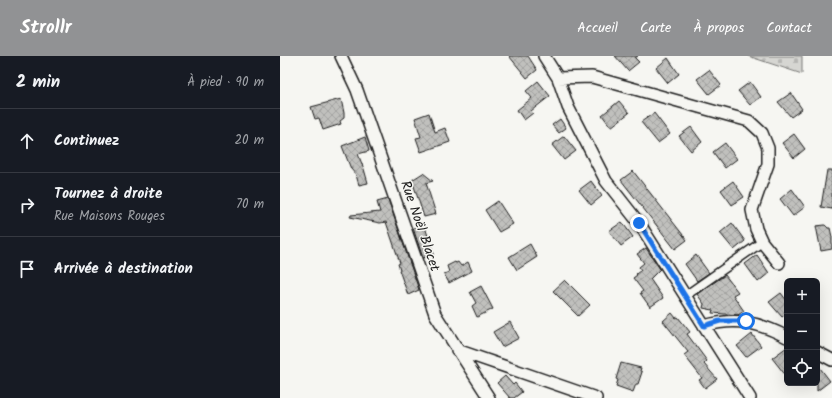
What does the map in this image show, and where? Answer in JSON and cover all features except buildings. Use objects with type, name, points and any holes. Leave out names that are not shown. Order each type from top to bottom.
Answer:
[{"type":"street","name":"Rue Noël Blacet","points":[[341,56],[356,90],[435,314],[489,398]]},
{"type":"street","points":[[544,56],[558,78],[568,107],[606,182],[639,223],[750,398]]},
{"type":"street","points":[[558,78],[592,77],[749,121],[762,133],[768,148],[768,164],[752,210],[756,229],[762,242],[779,263]]},
{"type":"street","points":[[685,296],[762,242]]},
{"type":"street","points":[[704,326],[720,321],[746,321],[774,330],[784,335]]},
{"type":"street","points":[[458,350],[596,398]]},
{"type":"street","points":[[820,354],[832,360]]},
{"type":"green space","points":[[748,56],[802,56],[802,74]]},
{"type":"route","points":[[639,223],[704,326],[720,321],[746,321]]}]
